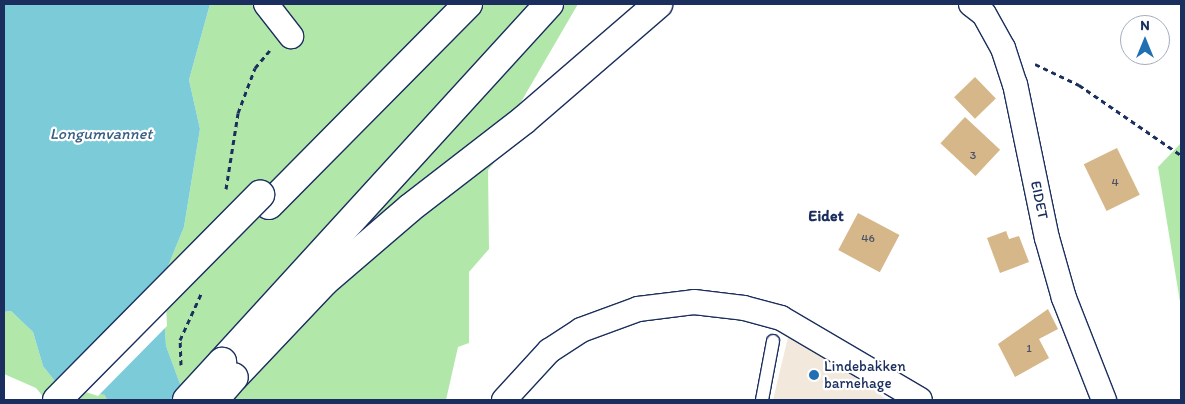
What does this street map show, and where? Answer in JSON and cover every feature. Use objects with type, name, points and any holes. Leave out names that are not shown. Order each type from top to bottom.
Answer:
[{"type":"main road","points":[[75,400],[450,4]]},
{"type":"main road","points":[[58,400],[468,4]]},
{"type":"main road","points":[[214,400],[228,370],[549,4]]},
{"type":"main road","points":[[188,400],[228,370],[324,282],[410,208],[525,119],[658,4]]},
{"type":"street","points":[[266,4],[291,36]]},
{"type":"street","name":"EIDET","points":[[971,4],[984,14],[1003,48],[1015,84],[1047,238],[1064,298],[1104,400]]},
{"type":"street","points":[[504,400],[549,351],[582,330],[616,315],[694,302],[744,308],[781,318],[920,400]]},
{"type":"lane","points":[[762,400],[773,341]]},
{"type":"path","points":[[1003,48],[1079,85],[1181,155]]},
{"type":"shaded area","name":"Lindebakken barnehage","points":[[788,337],[868,385],[887,400],[773,400]]},
{"type":"green space","points":[[210,4],[578,4],[500,138],[508,146],[488,170],[489,249],[469,272],[469,343],[458,347],[446,400],[186,400],[166,346],[162,281],[184,227],[200,129],[189,80]]},
{"type":"green space","points":[[1181,143],[1181,308],[1158,167]]},
{"type":"green space","points":[[11,311],[33,332],[43,366],[54,380],[106,395],[107,400],[46,400],[36,388],[4,374],[4,312]]},
{"type":"water","name":"Longumvannet","points":[[4,4],[210,4],[189,80],[200,129],[184,227],[162,281],[166,346],[186,400],[107,400],[105,395],[54,380],[43,366],[33,332],[11,311],[4,312]]},
{"type":"pier","points":[[172,264],[165,282],[167,326],[98,396],[55,382]]},
{"type":"building","points":[[975,77],[996,99],[975,119],[954,97]]},
{"type":"building","points":[[965,117],[1000,150],[976,176],[940,143]]},
{"type":"building","points":[[1117,148],[1140,195],[1107,211],[1084,164]]},
{"type":"building","points":[[858,213],[899,235],[880,272],[838,250]]},
{"type":"building","points":[[1006,231],[1009,239],[1019,236],[1029,262],[1000,273],[987,238]]},
{"type":"building","points":[[1048,309],[1058,329],[1039,339],[1049,358],[1015,377],[998,344]]},
{"type":"place","name":"Lindebakken barnehage","points":[[814,375]]},
{"type":"district","name":"Eidet","points":[[826,216]]}]
